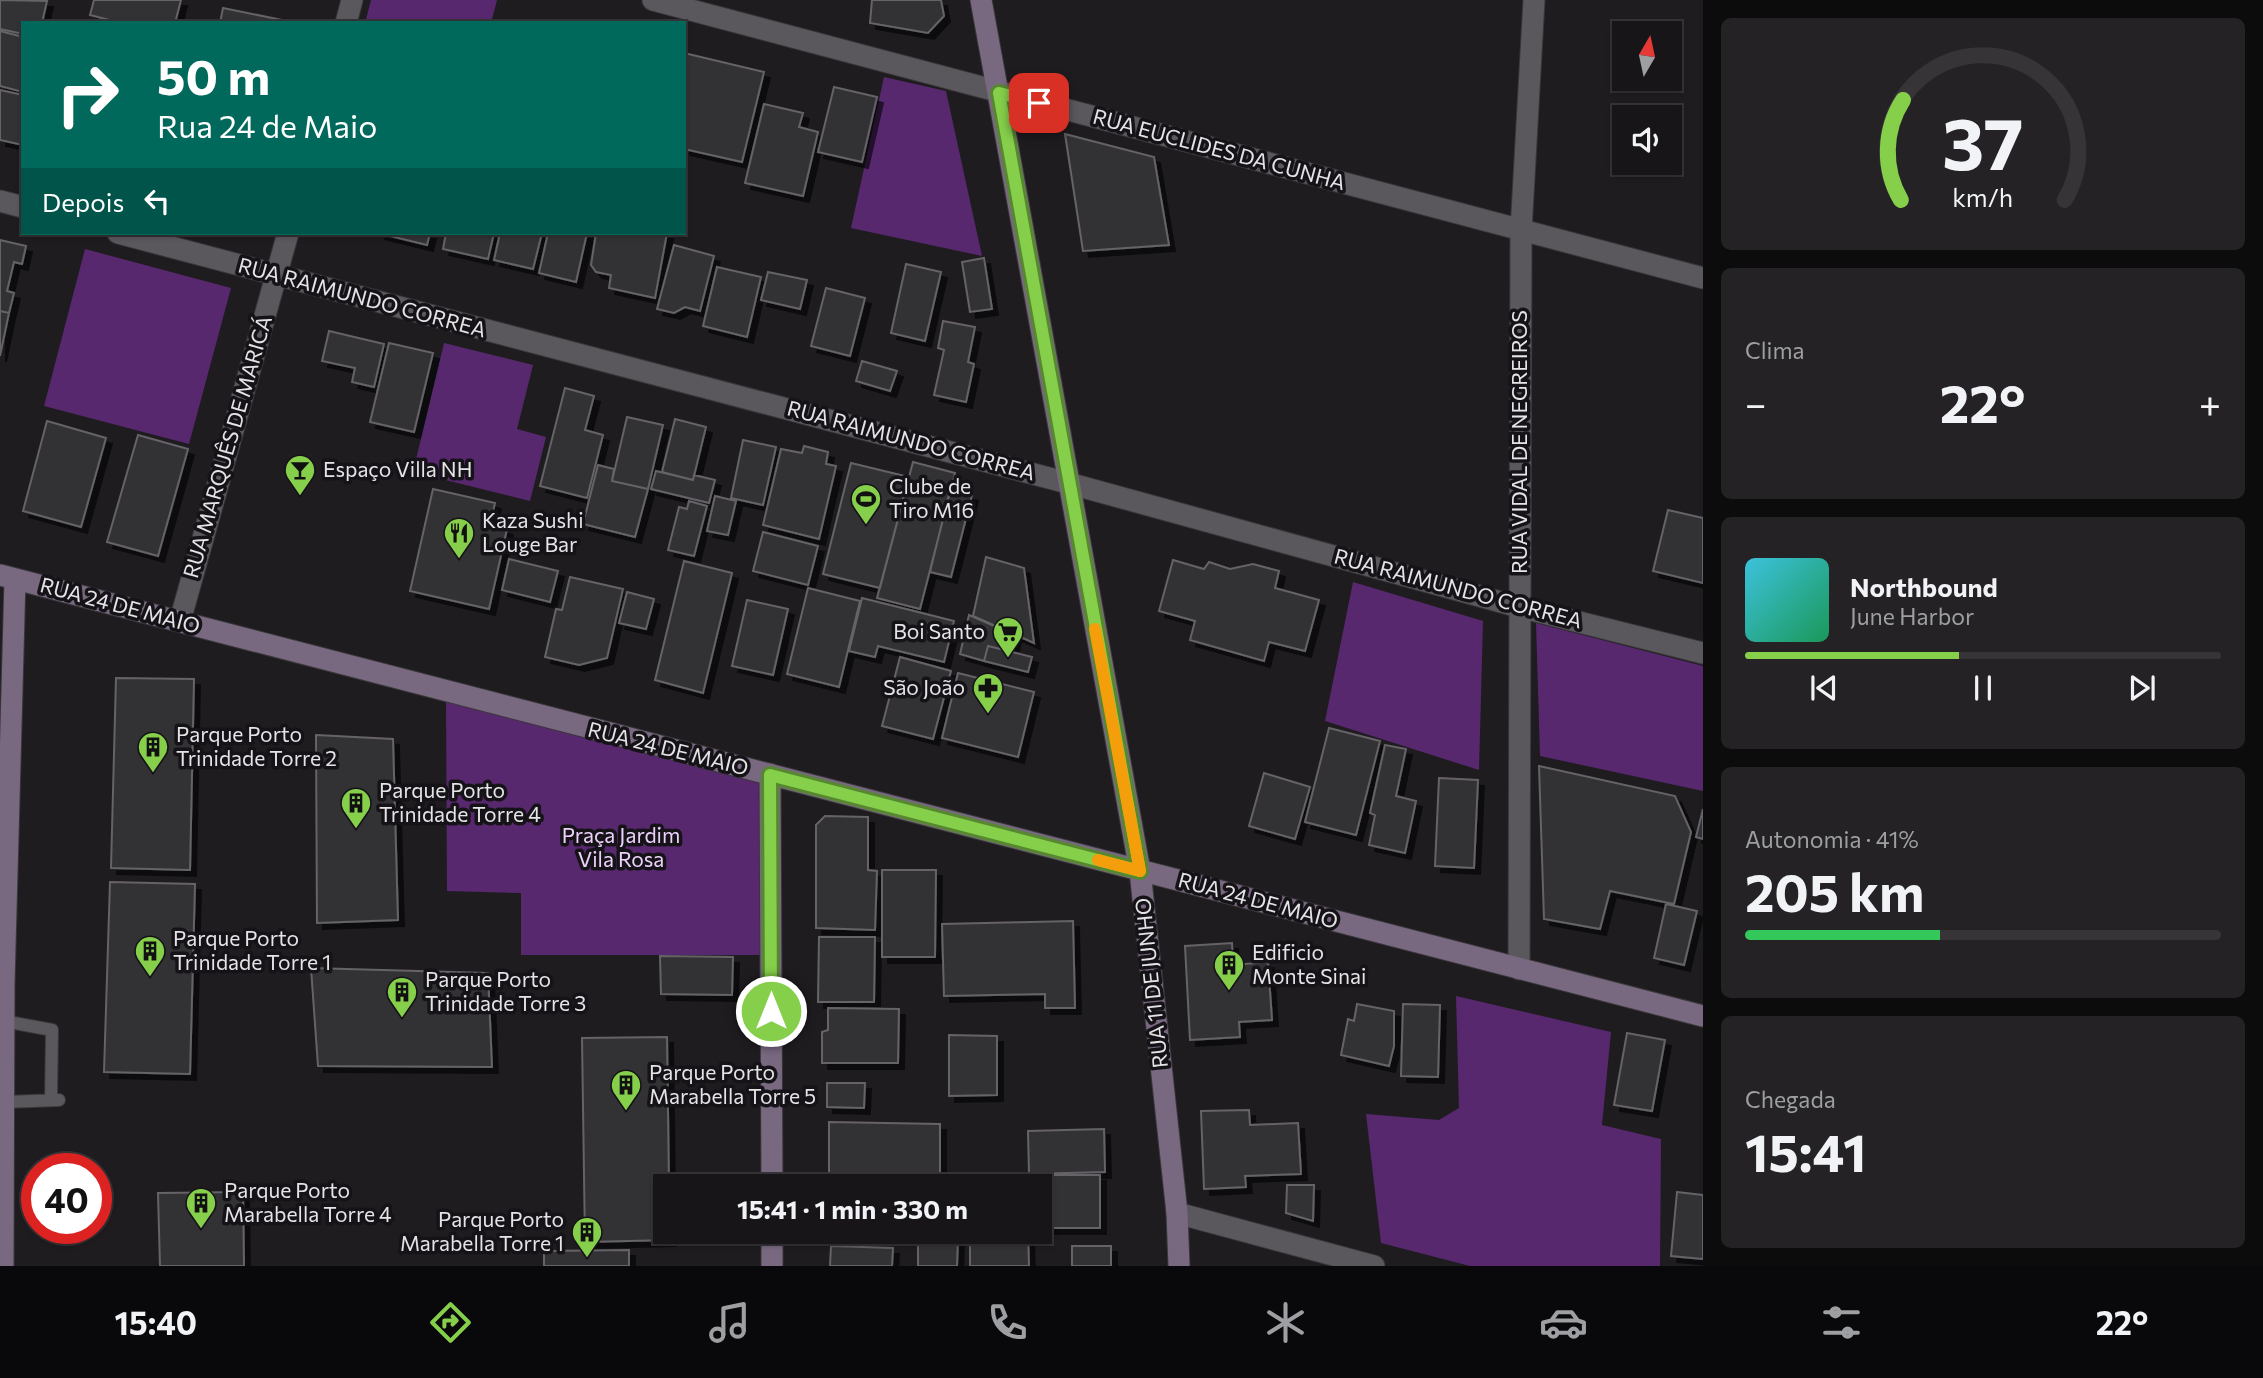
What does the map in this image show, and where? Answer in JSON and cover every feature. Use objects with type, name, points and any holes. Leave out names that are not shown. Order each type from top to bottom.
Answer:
[{"type":"street","points":[[347,21],[352,0]]},
{"type":"street","name":"RUA EUCLIDES DA CUNHA","points":[[653,0],[1703,278]]},
{"type":"street","name":"RUA 11 DE JUNHO","points":[[981,0],[1140,871],[1177,1213],[1179,1266]]},
{"type":"street","name":"RUA VIDAL DE NEGREIROS","points":[[1519,969],[1521,231],[1534,0]]},
{"type":"street","points":[[0,201],[21,206]]},
{"type":"street","name":"RUA RAIMUNDO CORREA","points":[[126,235],[1068,483],[1519,607],[1703,653]]},
{"type":"street","name":"RUA MARQUÊS DE MARICÁ","points":[[180,621],[287,235]]},
{"type":"street","points":[[3,1266],[8,577]]},
{"type":"street","name":"RUA 24 DE MAIO","points":[[8,577],[1703,1016]]},
{"type":"street","points":[[770,775],[772,1174]]},
{"type":"street","points":[[1177,1213],[1374,1266]]},
{"type":"street","points":[[772,1244],[772,1266]]},
{"type":"lane","points":[[3,1010],[52,1030],[55,1100],[5,1101]]},
{"type":"green space","points":[[371,0],[497,0],[492,21],[366,21]]},
{"type":"green space","points":[[884,77],[946,91],[982,256],[851,228]]},
{"type":"green space","points":[[85,249],[231,288],[189,444],[44,406]]},
{"type":"green space","points":[[444,343],[533,365],[517,429],[546,437],[530,501],[413,472]]},
{"type":"green space","points":[[1353,582],[1483,621],[1479,770],[1325,721]]},
{"type":"green space","points":[[1536,623],[1703,666],[1703,791],[1540,756]]},
{"type":"green space","name":"Praça Jardim Vila Rosa","points":[[446,695],[770,774],[771,955],[521,955],[521,893],[447,891]]},
{"type":"green space","points":[[1456,996],[1611,1032],[1602,1125],[1661,1139],[1660,1266],[1470,1266],[1381,1243],[1366,1114],[1439,1120],[1459,1108]]},
{"type":"building","points":[[0,0],[47,1],[42,21],[21,21],[21,34],[0,29]]},
{"type":"building","points":[[94,0],[181,0],[176,21],[113,21],[90,15]]},
{"type":"building","points":[[872,0],[941,0],[944,16],[928,33],[870,23]]},
{"type":"building","points":[[223,8],[287,21],[220,21]]},
{"type":"building","points":[[0,31],[21,36],[21,91],[0,86]]},
{"type":"building","points":[[686,53],[764,72],[742,162],[686,149]]},
{"type":"building","points":[[834,87],[877,97],[862,162],[818,152]]},
{"type":"building","points":[[0,90],[21,95],[21,145],[0,140]]},
{"type":"building","points":[[764,104],[803,113],[799,127],[818,132],[803,196],[745,183]]},
{"type":"building","points":[[1065,134],[1154,157],[1169,245],[1083,251]]},
{"type":"building","points":[[386,235],[430,235],[427,245]]},
{"type":"building","points":[[446,235],[494,235],[488,259],[443,249]]},
{"type":"building","points":[[500,235],[542,235],[533,269],[494,260]]},
{"type":"building","points":[[548,235],[587,235],[576,282],[539,273]]},
{"type":"building","points":[[596,235],[667,235],[655,298],[609,288],[611,275],[596,272],[591,265]]},
{"type":"building","points":[[0,240],[26,246],[22,264],[14,262],[7,291],[14,293],[9,313],[0,311]]},
{"type":"building","points":[[674,245],[714,256],[700,311],[685,307],[674,313],[657,309]]},
{"type":"building","points":[[984,258],[992,309],[970,312],[962,262]]},
{"type":"building","points":[[906,264],[941,272],[925,341],[891,333]]},
{"type":"building","points":[[717,267],[761,277],[747,337],[703,326]]},
{"type":"building","points":[[768,272],[807,280],[800,309],[761,300]]},
{"type":"building","points":[[826,288],[865,298],[850,356],[811,346]]},
{"type":"building","points":[[0,311],[9,313],[0,356]]},
{"type":"building","points":[[943,321],[975,327],[968,362],[974,364],[966,402],[934,395],[944,350],[938,348]]},
{"type":"building","points":[[329,331],[384,344],[374,387],[352,382],[355,368],[322,361]]},
{"type":"building","points":[[389,343],[433,353],[414,432],[370,422]]},
{"type":"building","points":[[862,361],[897,371],[890,391],[856,381]]},
{"type":"building","points":[[565,388],[594,396],[585,430],[603,435],[587,498],[540,486]]},
{"type":"building","points":[[627,417],[663,425],[648,489],[612,481]]},
{"type":"building","points":[[675,419],[706,427],[693,480],[662,472]]},
{"type":"building","points":[[47,421],[106,438],[81,527],[23,511]]},
{"type":"building","points":[[138,435],[188,449],[158,556],[107,542]]},
{"type":"building","points":[[743,440],[776,447],[763,505],[731,498]]},
{"type":"building","points":[[804,446],[828,452],[826,464],[836,466],[819,539],[763,525],[781,449],[802,453]]},
{"type":"building","points":[[913,462],[955,473],[920,609],[877,598]]},
{"type":"building","name":"Clube de Tiro M16","points":[[851,463],[909,477],[880,588],[823,574]]},
{"type":"building","points":[[598,465],[614,469],[612,481],[648,489],[635,537],[583,524]]},
{"type":"building","points":[[656,471],[693,480],[694,475],[715,480],[709,503],[651,489]]},
{"type":"building","name":"Kaza Sushi Louge Bar","points":[[433,489],[495,503],[490,525],[507,529],[489,609],[410,591]]},
{"type":"building","points":[[950,490],[972,495],[951,577],[930,572]]},
{"type":"building","points":[[715,496],[736,501],[728,535],[707,531]]},
{"type":"building","points":[[689,501],[707,506],[694,556],[668,550],[679,507],[687,509]]},
{"type":"building","points":[[1668,510],[1703,518],[1703,583],[1653,571]]},
{"type":"building","points":[[763,532],[818,546],[808,585],[753,571]]},
{"type":"building","points":[[986,557],[1024,568],[1034,643],[973,616]]},
{"type":"building","points":[[509,559],[558,571],[550,602],[502,590]]},
{"type":"building","points":[[1173,560],[1204,569],[1209,562],[1230,569],[1253,564],[1279,571],[1275,588],[1319,600],[1305,651],[1269,642],[1264,661],[1190,640],[1195,621],[1159,611]]},
{"type":"building","points":[[684,561],[732,573],[703,693],[655,680]]},
{"type":"building","points":[[570,577],[623,589],[607,658],[579,665],[545,657],[556,609],[562,610]]},
{"type":"building","points":[[808,588],[860,601],[839,687],[787,674]]},
{"type":"building","points":[[627,592],[654,599],[646,629],[619,623]]},
{"type":"building","points":[[862,598],[954,621],[944,662],[878,646],[875,657],[849,651]]},
{"type":"building","points":[[747,600],[788,609],[773,675],[732,666]]},
{"type":"building","points":[[969,615],[1015,635],[1012,652],[988,646],[984,661],[960,654]]},
{"type":"building","name":"Boi Santo","points":[[988,646],[1032,657],[1028,672],[984,661]]},
{"type":"building","points":[[900,657],[951,671],[933,739],[882,726]]},
{"type":"building","name":"São João","points":[[958,673],[1034,692],[1018,757],[942,738]]},
{"type":"building","name":"Parque Porto Trinidade Torre 2","points":[[116,678],[194,679],[190,870],[111,868]]},
{"type":"building","points":[[1329,728],[1380,741],[1356,835],[1305,822]]},
{"type":"building","name":"Parque Porto Trinidade Torre 4","points":[[316,735],[393,739],[398,920],[317,923]]},
{"type":"building","points":[[1385,745],[1406,749],[1396,796],[1416,801],[1405,853],[1369,845],[1375,815],[1370,813]]},
{"type":"building","points":[[1539,766],[1675,796],[1691,832],[1674,904],[1610,891],[1600,929],[1544,919]]},
{"type":"building","points":[[1264,773],[1310,787],[1295,839],[1249,826]]},
{"type":"building","points":[[1439,778],[1478,780],[1474,868],[1435,866]]},
{"type":"building","points":[[1703,809],[1703,839],[1696,837]]},
{"type":"building","points":[[825,816],[868,817],[868,870],[877,871],[875,930],[816,928],[816,825]]},
{"type":"building","points":[[882,870],[936,870],[935,957],[882,957]]},
{"type":"building","name":"Parque Porto Trinidade Torre 1","points":[[110,882],[195,884],[190,1074],[104,1072]]},
{"type":"building","points":[[1666,904],[1697,911],[1684,965],[1654,958]]},
{"type":"building","points":[[1073,921],[1075,1008],[1045,1008],[1045,994],[944,996],[942,924]]},
{"type":"building","points":[[819,937],[875,937],[874,1002],[818,1002]]},
{"type":"building","name":"Edificio Monte Sinai","points":[[1232,943],[1233,965],[1268,962],[1272,1020],[1239,1022],[1240,1037],[1190,1040],[1185,946]]},
{"type":"building","points":[[660,956],[733,957],[732,995],[661,994]]},
{"type":"building","name":"Parque Porto Trinidade Torre 3","points":[[311,968],[488,973],[492,1067],[318,1066]]},
{"type":"building","points":[[1357,1004],[1394,1011],[1394,1046],[1389,1066],[1341,1055],[1348,1019],[1354,1021]]},
{"type":"building","points":[[1403,1004],[1440,1005],[1438,1077],[1401,1076]]},
{"type":"building","points":[[828,1008],[899,1009],[898,1063],[822,1063],[822,1032],[828,1030]]},
{"type":"building","points":[[1627,1033],[1665,1040],[1652,1111],[1614,1105]]},
{"type":"building","points":[[949,1035],[997,1036],[997,1095],[949,1096]]},
{"type":"building","name":"Parque Porto Marabella Torre 5","points":[[667,1037],[669,1174],[653,1174],[653,1240],[585,1242],[582,1038]]},
{"type":"building","points":[[827,1083],[865,1083],[864,1108],[827,1107]]},
{"type":"building","points":[[1249,1110],[1250,1125],[1298,1123],[1301,1174],[1245,1176],[1246,1187],[1204,1189],[1201,1111]]},
{"type":"building","points":[[829,1122],[940,1124],[940,1174],[829,1174]]},
{"type":"building","points":[[1104,1129],[1105,1172],[1029,1174],[1028,1131]]},
{"type":"building","points":[[1052,1175],[1100,1175],[1100,1228],[1052,1228]]},
{"type":"building","points":[[1287,1185],[1314,1185],[1313,1221],[1286,1213]]},
{"type":"building","name":"Parque Porto Marabella Torre 4","points":[[243,1192],[244,1266],[160,1266],[158,1193]]},
{"type":"building","points":[[1677,1192],[1703,1195],[1703,1259],[1671,1256]]},
{"type":"building","points":[[918,1244],[958,1244],[957,1266],[918,1266]]},
{"type":"building","points":[[970,1244],[1028,1244],[1029,1266],[970,1266]]},
{"type":"building","points":[[831,1246],[893,1248],[892,1266],[830,1266]]},
{"type":"building","points":[[1072,1246],[1111,1246],[1111,1266],[1072,1266]]},
{"type":"building","name":"Parque Porto Marabella Torre 1","points":[[629,1250],[629,1266],[544,1266],[544,1251]]},
{"type":"slow traffic","points":[[1095,629],[1140,871],[1098,860]]},
{"type":"place","name":"Espaço Villa NH","points":[[300,497]]},
{"type":"place","name":"Clube de Tiro M16","points":[[866,526]]},
{"type":"place","name":"Kaza Sushi Louge Bar","points":[[459,560]]},
{"type":"place","name":"Boi Santo","points":[[1008,659]]},
{"type":"place","name":"São João","points":[[988,715]]},
{"type":"place","name":"Parque Porto Trinidade Torre 2","points":[[153,774]]},
{"type":"place","name":"Parque Porto Trinidade Torre 4","points":[[356,830]]},
{"type":"place","name":"Parque Porto Trinidade Torre 1","points":[[150,978]]},
{"type":"place","name":"Edificio Monte Sinai","points":[[1229,992]]},
{"type":"place","name":"Parque Porto Trinidade Torre 3","points":[[402,1019]]},
{"type":"place","name":"Parque Porto Marabella Torre 5","points":[[626,1112]]},
{"type":"place","name":"Parque Porto Marabella Torre 4","points":[[201,1230]]},
{"type":"place","name":"Parque Porto Marabella Torre 1","points":[[587,1259]]},
{"type":"route","points":[[771,1011],[770,775],[1140,871],[999,93],[1039,103]]}]
